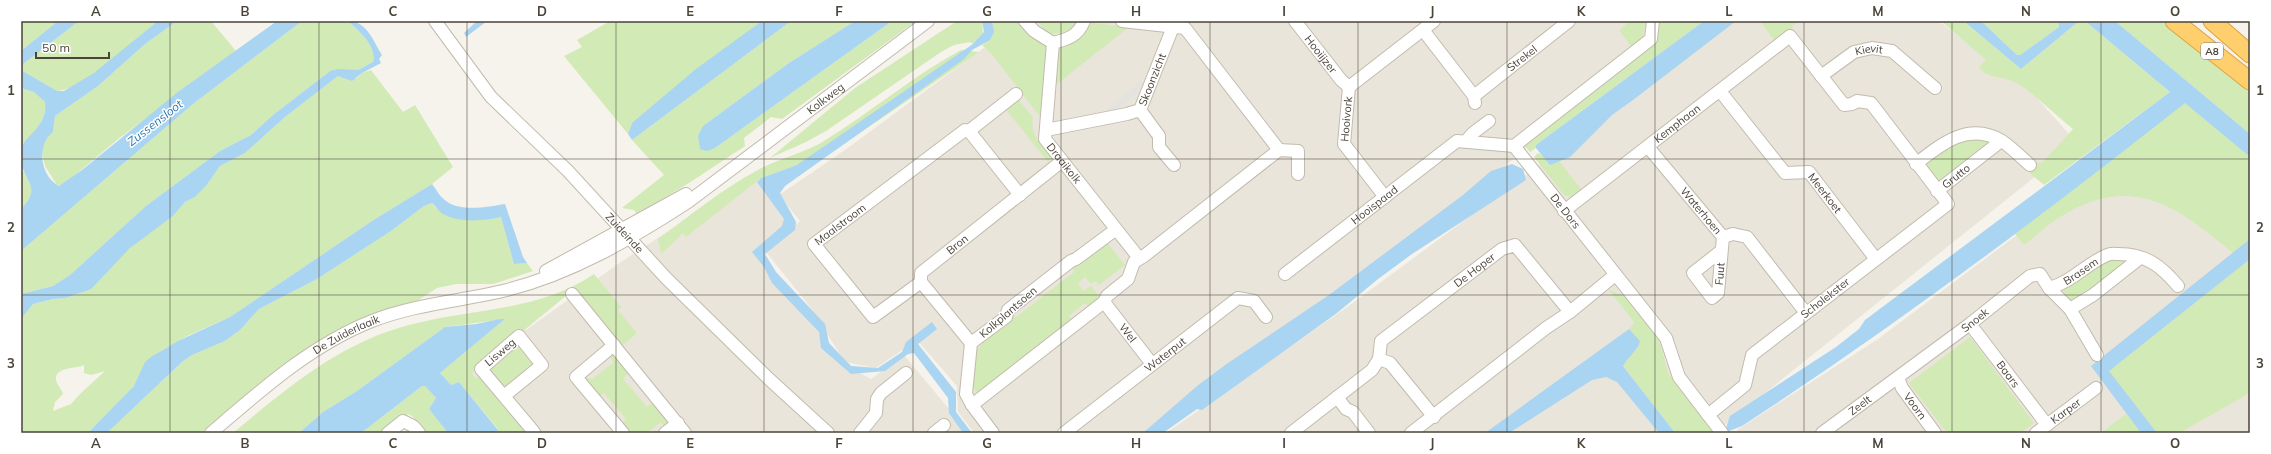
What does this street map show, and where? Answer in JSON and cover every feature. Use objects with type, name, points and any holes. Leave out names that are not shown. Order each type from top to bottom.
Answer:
[{"type":"highway","name":"A8","points":[[2174,21],[2250,81]]},
{"type":"highway","name":"A8","points":[[2212,21],[2250,54]]},
{"type":"street","name":"Zuideinde","points":[[435,21],[486,92],[548,151],[622,228],[666,278],[824,432]]},
{"type":"street","name":"Kolkweg","points":[[631,238],[688,202],[722,174],[928,21]]},
{"type":"street","points":[[1028,23],[1053,43],[1067,40],[1080,31],[1084,21]]},
{"type":"street","points":[[1122,21],[1166,24],[1185,28],[1279,150]]},
{"type":"street","name":"Hooiijzer","points":[[1294,21],[1341,80],[1349,87]]},
{"type":"street","name":"Hooivork","points":[[1385,197],[1344,144],[1349,87],[1434,21]]},
{"type":"street","name":"Strekel","points":[[1422,30],[1474,99],[1569,21]]},
{"type":"street","points":[[1514,146],[1651,39],[1653,21]]},
{"type":"street","name":"Skoonzicht","points":[[1046,130],[1127,114],[1140,110],[1166,24]]},
{"type":"street","name":"Kemphaan","points":[[1564,211],[1790,36],[1821,76]]},
{"type":"street","name":"Draaikolk","points":[[1053,43],[1045,139],[1115,230],[1139,258]]},
{"type":"street","name":"Kievit","points":[[1821,76],[1854,52],[1872,48],[1892,51],[1935,88]]},
{"type":"street","name":"Grutto","points":[[1821,76],[1844,105],[1852,104],[1857,101],[1870,103],[1937,191],[2001,141]]},
{"type":"street","name":"Meerkoet","points":[[1720,91],[1785,173],[1809,172],[1876,258]]},
{"type":"street","name":"Maalstroom","points":[[921,282],[873,317],[814,244],[965,130],[969,131],[1016,94]]},
{"type":"street","points":[[1140,110],[1159,136],[1159,147],[1174,165]]},
{"type":"street","name":"Hooispaad","points":[[1466,141],[1473,132],[1489,121]]},
{"type":"street","points":[[969,131],[1020,194]]},
{"type":"street","points":[[1916,164],[1951,138],[1966,133],[1984,135],[2001,141],[2030,165]]},
{"type":"street","name":"Hooispaad","points":[[1285,274],[1457,141],[1514,146]]},
{"type":"street","name":"De Dors","points":[[1514,146],[1615,276],[1666,338],[1679,377],[1720,430]]},
{"type":"street","name":"Waterhoen","points":[[1648,147],[1723,237],[1733,234],[1747,236],[1806,313]]},
{"type":"street","points":[[993,433],[972,405],[1104,302],[1107,296],[1128,279],[1134,262],[1144,256],[1279,150],[1298,151],[1298,174]]},
{"type":"street","name":"Bron","points":[[921,282],[921,273],[1062,161]]},
{"type":"street","name":"Kolkweg","points":[[622,228],[722,174]]},
{"type":"street","name":"Scholekster","points":[[1708,415],[1745,385],[1752,355],[1948,204],[1937,191]]},
{"type":"street","name":"De Zuiderlaaik","points":[[508,290],[537,276],[622,228]]},
{"type":"street","name":"Kolkplantsoen","points":[[972,405],[966,394],[971,344],[1006,317],[1008,310],[1071,261],[1076,259],[1115,230]]},
{"type":"street","name":"Fuut","points":[[1721,251],[1723,237]]},
{"type":"street","name":"De Zuiderlaaik","points":[[211,433],[289,370],[341,336],[357,328],[386,316],[433,304],[508,290],[574,266],[631,238]]},
{"type":"street","name":"De Hoper","points":[[1379,359],[1381,340],[1502,249],[1515,245],[1570,312]]},
{"type":"street","name":"Brasem","points":[[2097,355],[2070,309],[2049,288],[2062,284],[2108,254],[2134,254],[2140,258],[2150,260],[2164,270],[2178,286]]},
{"type":"street","points":[[2070,309],[2093,295],[2140,258]]},
{"type":"street","name":"Snoek","points":[[1898,378],[1970,324],[2030,276],[2040,274],[2049,288]]},
{"type":"street","points":[[1411,433],[1434,417],[1546,328],[1570,312],[1615,276]]},
{"type":"street","points":[[921,282],[971,344]]},
{"type":"street","points":[[572,294],[685,433]]},
{"type":"street","name":"Waterput","points":[[1064,433],[1238,298],[1254,301],[1266,317]]},
{"type":"street","name":"Wel","points":[[1104,302],[1152,364]]},
{"type":"street","name":"Baars","points":[[1970,324],[2047,425]]},
{"type":"street","name":"Lisweg","points":[[504,396],[542,365],[519,336],[481,368],[504,396],[534,432],[532,433]]},
{"type":"street","points":[[614,345],[576,378],[623,433]]},
{"type":"street","points":[[1292,433],[1372,370],[1379,359],[1390,363],[1434,417]]},
{"type":"street","points":[[860,433],[876,413],[877,399],[880,393],[906,373]]},
{"type":"street","name":"Zeelt","points":[[1822,433],[1898,378]]},
{"type":"street","name":"Voorn","points":[[1898,378],[1902,388],[1935,433]]},
{"type":"street","name":"Karper","points":[[2036,433],[2096,388]]},
{"type":"street","points":[[1337,397],[1346,409],[1353,412],[1369,433]]},
{"type":"street","points":[[388,433],[403,421],[413,426],[419,433]]},
{"type":"street","points":[[665,433],[678,423]]},
{"type":"shaded area","points":[[1002,21],[1657,21],[1605,82],[1425,233],[1147,433],[974,433],[958,412],[957,386],[917,340],[876,368],[845,362],[808,304],[766,252],[800,221],[779,195],[845,150],[1000,36]]},
{"type":"shaded area","points":[[1734,21],[1939,21],[2036,97],[2077,143],[1715,433],[1166,433],[1350,305]]},
{"type":"shaded area","points":[[1141,81],[1145,85],[1143,89],[1113,113],[1107,109]]},
{"type":"shaded area","points":[[2105,169],[2250,237],[2250,433],[1739,433],[1737,430],[1878,339]]},
{"type":"shaded area","points":[[754,175],[789,223],[757,249],[813,322],[834,359],[871,379],[904,355],[969,433],[507,433],[463,369],[518,323],[526,330],[618,264]]},
{"type":"green space","points":[[21,21],[58,21],[21,51]]},
{"type":"green space","points":[[79,21],[158,21],[96,73],[69,88],[57,91],[21,70],[22,65]]},
{"type":"green space","points":[[177,21],[211,21],[236,51],[118,139],[63,185],[57,185],[45,166],[41,149],[49,135],[53,132],[55,116],[98,86],[145,44]]},
{"type":"green space","points":[[302,21],[348,21],[362,34],[370,45],[374,56],[373,62],[358,70],[330,71],[273,115],[251,135],[220,151],[146,206],[70,275],[53,286],[21,294],[21,251],[193,104]]},
{"type":"green space","points":[[610,21],[762,21],[632,123],[628,134],[564,56],[582,47],[577,40]]},
{"type":"green space","points":[[791,21],[855,21],[789,63],[703,126],[715,148],[892,21],[916,21],[782,119],[771,117],[744,138],[745,146],[689,183],[637,214],[634,210],[622,208],[664,175],[632,140]]},
{"type":"green space","points":[[957,21],[982,21],[983,34],[973,44],[970,42],[954,45],[941,52],[826,131],[806,142],[770,158],[855,88]]},
{"type":"green space","points":[[992,21],[1019,21],[1039,42],[1047,45],[1040,117],[991,53],[982,45],[990,40]]},
{"type":"green space","points":[[1037,21],[1078,21],[1072,28],[1065,32],[1048,33]]},
{"type":"green space","points":[[1630,21],[1646,21],[1642,42],[1633,49],[1619,30]]},
{"type":"green space","points":[[1657,21],[1704,21],[1536,145],[1536,148],[1530,152],[1525,146],[1653,45]]},
{"type":"green space","points":[[1760,21],[1798,21],[1793,25],[1791,33],[1776,43]]},
{"type":"green space","points":[[1941,21],[1967,21],[1966,23],[2021,69],[2079,21],[2085,21],[2170,92],[2044,185],[2025,169],[2031,162],[2042,163],[2073,129],[2037,98],[2015,82],[1986,74],[1982,71],[1979,67],[1986,60]]},
{"type":"green space","points":[[1981,21],[2058,21],[2059,27],[2020,55],[2017,55]]},
{"type":"green space","points":[[2115,21],[2178,21],[2250,81],[2250,134]]},
{"type":"green space","points":[[1092,23],[1129,27],[1053,87],[1058,48],[1081,38]]},
{"type":"green space","points":[[961,50],[979,52],[810,167],[797,165],[761,178],[686,237],[683,233],[661,254],[658,239],[719,194],[745,177],[766,166],[824,141],[926,71]]},
{"type":"green space","points":[[371,70],[403,112],[415,105],[453,167],[432,184],[372,221],[230,317],[187,336],[159,352],[142,370],[138,381],[123,399],[88,433],[21,432],[21,319],[33,304],[53,299],[66,298],[83,292],[141,238],[173,216],[185,202],[195,197],[206,186],[220,166],[245,153],[285,117],[338,76],[357,78],[362,73]],"holes":[[[84,365],[84,373],[91,375],[105,371],[71,404],[53,411],[55,402],[63,394],[57,383],[56,378],[58,374],[66,369]]]},
{"type":"green space","points":[[21,88],[34,92],[45,102],[45,109],[44,115],[38,127],[21,148]]},
{"type":"green space","points":[[1016,97],[1033,117],[1033,130],[1037,140],[1053,158],[1048,162],[1004,107]]},
{"type":"green space","points":[[2185,102],[2250,157],[2250,239],[2233,253],[2192,221],[2173,209],[2152,200],[2132,196],[2110,197],[2086,204],[2055,220],[2024,245],[2015,234]]},
{"type":"green space","points":[[1968,137],[1991,140],[1936,183],[1922,165],[1950,143]]},
{"type":"green space","points":[[1538,153],[1554,162],[1559,161],[1583,192],[1573,198],[1564,195],[1534,157]]},
{"type":"green space","points":[[21,168],[30,184],[31,193],[21,209]]},
{"type":"green space","points":[[432,203],[436,208],[477,220],[501,217],[514,264],[527,263],[533,271],[493,284],[456,284],[437,288],[417,301],[350,323],[330,334],[266,379],[201,433],[107,433],[182,362],[192,355],[225,341],[240,330],[259,309],[317,279],[391,231],[424,206]]},
{"type":"green space","points":[[1106,241],[1125,265],[1099,285],[1095,281],[1091,284],[1085,277],[1078,283],[1083,291],[1091,286],[1101,298],[1090,309],[1085,303],[1069,316],[1073,323],[979,393],[975,391],[973,387],[976,351],[982,343],[980,341],[1011,313],[1016,317],[1074,272],[1071,265],[1076,266]]},
{"type":"green space","points":[[2116,258],[2126,258],[2125,264],[2073,304],[2063,290],[2095,268]]},
{"type":"green space","points":[[2250,259],[2250,393],[2179,433],[2157,433],[2109,371]]},
{"type":"green space","points":[[594,274],[621,307],[618,310],[637,333],[622,346],[567,295],[472,373],[475,378],[482,376],[527,432],[525,433],[494,433],[498,429],[459,382],[451,385],[440,373],[505,319],[445,327],[357,391],[323,412],[299,433],[233,433],[315,369],[360,343],[384,333],[433,319],[504,307],[550,296],[573,286]]},
{"type":"green space","points":[[1609,290],[1627,297],[1659,340],[1668,373],[1717,433],[1675,433],[1623,365],[1640,341],[1629,329],[1634,323],[1631,318]]},
{"type":"green space","points":[[1970,337],[2034,423],[2020,433],[1947,433],[1909,383]]},
{"type":"green space","points":[[522,345],[538,365],[507,391],[489,371],[517,347]]},
{"type":"green space","points":[[609,354],[616,357],[629,372],[623,379],[647,407],[653,402],[668,424],[665,427],[661,422],[647,433],[628,433],[620,425],[626,419],[604,393],[598,397],[584,381],[585,377],[592,379],[613,363]]},
{"type":"green space","points":[[422,386],[425,386],[436,398],[429,409],[448,433],[426,433],[412,416],[408,414],[385,433],[361,433]]},
{"type":"green space","points":[[2126,414],[2141,433],[2101,433]]},
{"type":"water","points":[[58,21],[79,21],[22,65],[21,70],[21,51]]},
{"type":"water","name":"Zussensloot","points":[[158,21],[177,21],[145,44],[98,86],[55,116],[53,132],[44,145],[42,160],[48,175],[59,186],[82,170],[178,92],[277,21],[302,21],[193,104],[21,251],[21,209],[28,200],[31,193],[31,187],[23,168],[21,150],[26,140],[43,118],[45,102],[34,92],[21,88],[21,70],[57,91],[64,91],[94,73]]},
{"type":"water","points":[[348,21],[360,24],[369,33],[382,55],[379,59],[381,63],[362,73],[352,81],[338,76],[285,117],[245,153],[220,166],[206,186],[195,197],[185,202],[173,216],[130,248],[91,289],[66,298],[53,299],[33,304],[21,319],[21,294],[53,286],[70,275],[146,206],[220,151],[251,135],[273,115],[330,71],[338,69],[358,70],[373,62],[374,56],[370,45],[362,34]]},
{"type":"water","points":[[477,21],[487,21],[466,37],[464,33]]},
{"type":"water","points":[[762,21],[791,21],[632,140],[628,134],[632,123],[696,69]]},
{"type":"water","points":[[855,21],[892,21],[715,148],[707,151],[700,149],[698,136],[703,126],[789,63]]},
{"type":"water","points":[[982,21],[992,21],[994,32],[990,40],[972,50],[964,59],[785,186],[780,193],[796,222],[795,230],[765,254],[776,272],[825,324],[829,343],[851,366],[878,368],[902,352],[906,342],[932,322],[937,329],[918,344],[956,392],[956,412],[972,433],[963,433],[949,413],[948,398],[914,353],[908,354],[885,371],[851,374],[821,348],[819,332],[772,283],[764,267],[752,252],[782,226],[784,219],[757,182],[761,178],[797,165],[973,44],[984,32]]},
{"type":"water","points":[[1704,21],[1736,21],[1612,115],[1570,157],[1550,165],[1536,148],[1536,145]]},
{"type":"water","points":[[1967,21],[1981,21],[2017,55],[2020,55],[2059,27],[2058,21],[2079,21],[2021,69],[1966,23]]},
{"type":"water","points":[[2085,21],[2115,21],[2250,134],[2250,157],[2185,103],[2077,187],[1912,310],[1742,426],[1729,431],[1730,433],[1718,433],[1726,428],[1730,416],[1836,347],[1859,329],[1865,320],[2170,92]]},
{"type":"water","points":[[1512,164],[1523,169],[1526,180],[1412,254],[1378,279],[1337,313],[1202,410],[1197,409],[1163,433],[1143,433],[1197,386],[1228,363],[1329,295],[1463,195],[1491,171]]},
{"type":"water","points":[[432,184],[444,199],[459,207],[474,208],[505,204],[523,257],[527,263],[514,264],[501,217],[479,220],[456,219],[443,214],[432,203],[424,206],[391,231],[317,279],[259,309],[240,330],[225,341],[192,355],[182,362],[107,433],[88,433],[134,386],[145,362],[151,357],[178,341],[230,317],[372,221]]},
{"type":"water","points":[[2250,239],[2250,259],[2109,371],[2157,433],[2141,433],[2091,366]]},
{"type":"water","points":[[505,319],[440,373],[451,385],[459,382],[498,430],[494,433],[448,433],[429,409],[436,398],[425,386],[422,386],[361,433],[299,433],[323,412],[357,391],[445,327],[476,324]]},
{"type":"water","points":[[1629,329],[1640,341],[1623,366],[1675,433],[1659,433],[1617,382],[1606,377],[1592,380],[1509,433],[1485,433]]}]
